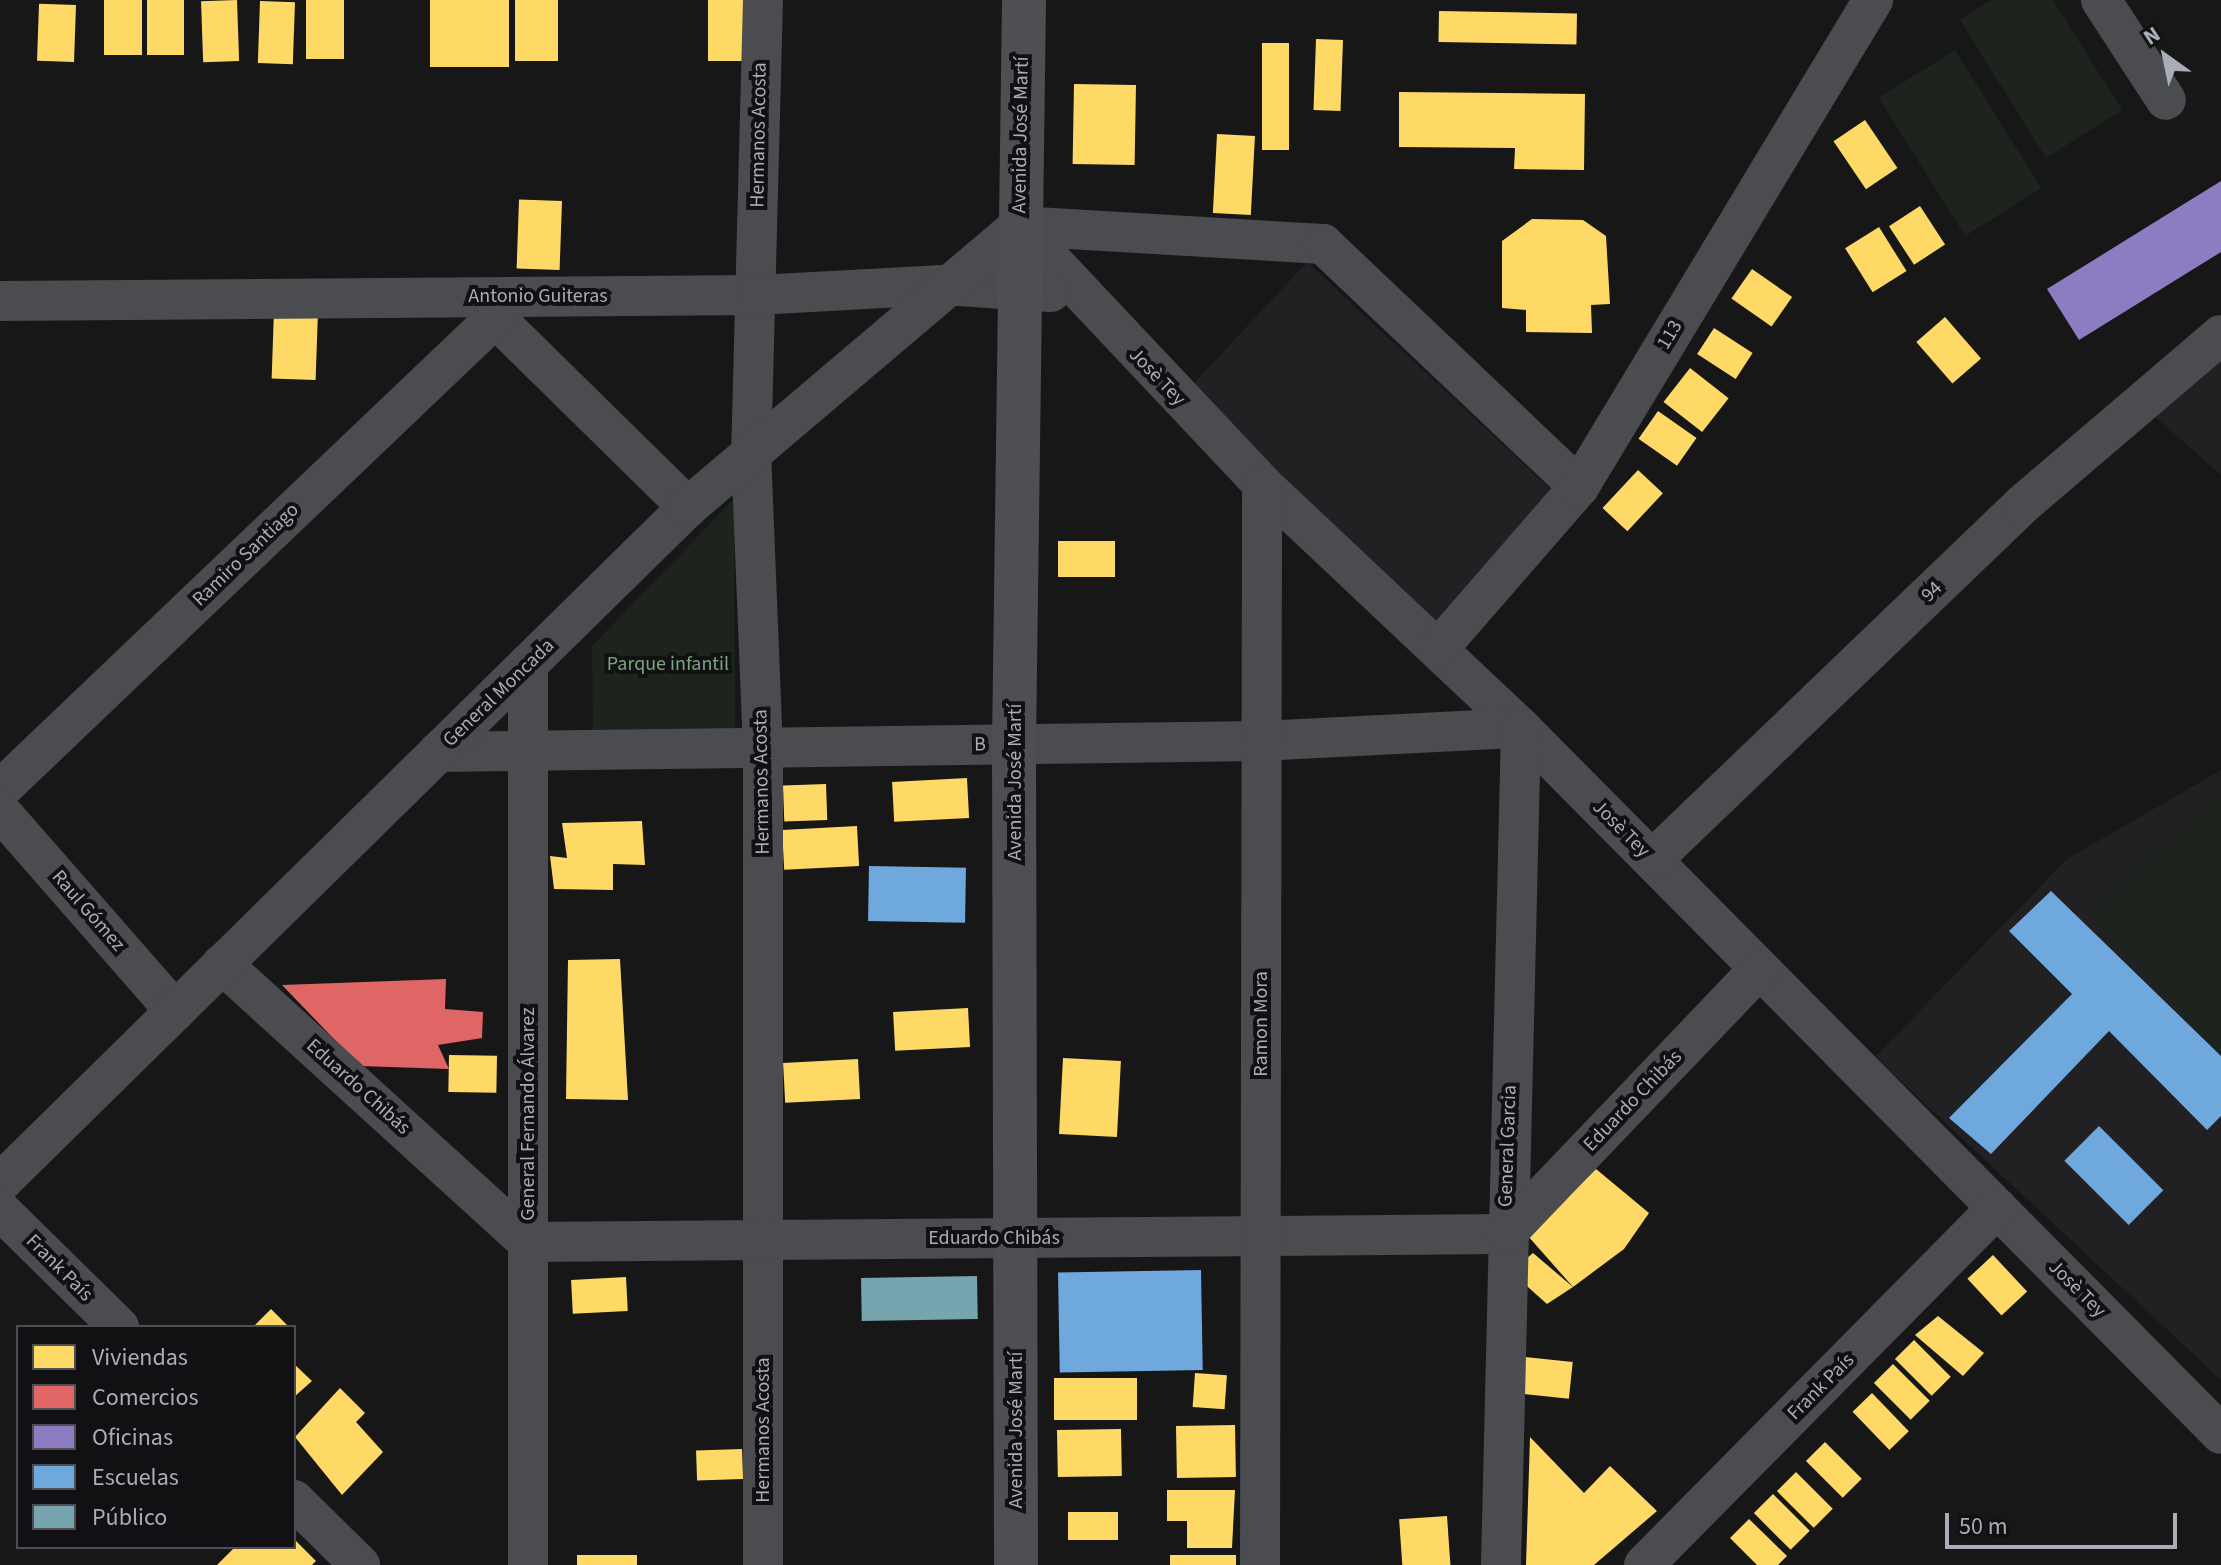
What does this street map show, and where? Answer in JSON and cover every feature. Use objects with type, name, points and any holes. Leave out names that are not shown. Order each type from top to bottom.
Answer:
[{"type":"main road","name":"Avenida José Martí","points":[[1016,1565],[1014,744],[1024,0]]},
{"type":"street","name":"Hermanos Acosta","points":[[763,0],[751,451],[763,749],[763,1565]]},
{"type":"street","name":"113","points":[[1438,649],[1579,487],[1873,0]]},
{"type":"street","points":[[2101,0],[2166,100]]},
{"type":"street","name":"General Moncada","points":[[0,1183],[688,507],[943,285],[1019,226]]},
{"type":"street","name":"Josè Tey","points":[[1019,226],[1075,293],[1262,484],[1521,728],[2221,1434]]},
{"type":"street","points":[[1019,226],[1323,244],[1579,487]]},
{"type":"street","name":"Antonio Guiteras","points":[[0,301],[483,308],[943,285],[1075,293]]},
{"type":"street","points":[[483,308],[688,507]]},
{"type":"street","name":"Ramiro Santiago","points":[[0,790],[483,308]]},
{"type":"street","name":"94","points":[[1652,860],[2023,504],[2221,335]]},
{"type":"street","name":"Ramon Mora","points":[[1260,1565],[1262,484]]},
{"type":"street","name":"General Fernando Álvarez","points":[[528,664],[528,1565]]},
{"type":"street","name":"B","points":[[438,752],[1262,741],[1521,728]]},
{"type":"street","name":"General Garcia","points":[[1501,1565],[1506,1234],[1521,728]]},
{"type":"street","name":"Raul Gómez","points":[[0,811],[175,1011]]},
{"type":"street","name":"Eduardo Chibás","points":[[222,964],[528,1242],[1506,1234],[1759,969]]},
{"type":"street","name":"Frank País","points":[[1644,1565],[1997,1208]]},
{"type":"street","name":"Frank País","points":[[0,1210],[117,1325]]},
{"type":"street","points":[[296,1502],[360,1565]]},
{"type":"shaded area","points":[[1307,262],[1556,494],[1435,623],[1186,391]]},
{"type":"shaded area","points":[[2221,359],[2221,475],[2154,416]]},
{"type":"shaded area","points":[[2221,770],[2221,1380],[1875,1057],[2067,859]]},
{"type":"green space","points":[[1991,0],[2053,0],[2122,110],[2046,158],[1960,20]]},
{"type":"green space","points":[[1955,50],[2041,188],[1965,236],[1879,98]]},
{"type":"green space","name":"Parque infantil","points":[[734,499],[735,731],[593,732],[592,646]]},
{"type":"green space","points":[[2221,791],[2221,1056],[2091,915]]},
{"type":"building: Viviendas","points":[[104,0],[142,0],[142,55],[104,55]]},
{"type":"building: Viviendas","points":[[147,0],[184,0],[184,55],[147,55]]},
{"type":"building: Viviendas","points":[[237,0],[239,61],[203,62],[201,1]]},
{"type":"building: Viviendas","points":[[306,0],[344,0],[344,59],[306,59]]},
{"type":"building: Viviendas","points":[[430,0],[509,0],[509,67],[430,67]]},
{"type":"building: Viviendas","points":[[515,0],[558,0],[558,61],[515,61]]},
{"type":"building: Viviendas","points":[[708,0],[751,0],[751,61],[708,61]]},
{"type":"building: Viviendas","points":[[260,1],[295,2],[293,64],[258,63]]},
{"type":"building: Viviendas","points":[[39,4],[76,5],[74,62],[37,61]]},
{"type":"building: Viviendas","points":[[1439,11],[1577,13],[1576,44],[1438,42]]},
{"type":"building: Viviendas","points":[[1316,39],[1343,40],[1341,111],[1314,110]]},
{"type":"building: Viviendas","points":[[1262,43],[1289,43],[1289,150],[1262,150]]},
{"type":"building: Viviendas","points":[[1074,84],[1136,85],[1135,165],[1073,164]]},
{"type":"building: Viviendas","points":[[1399,92],[1585,94],[1584,170],[1514,169],[1515,148],[1399,147]]},
{"type":"building: Viviendas","points":[[1865,120],[1897,168],[1866,189],[1833,141]]},
{"type":"building: Viviendas","points":[[1217,134],[1255,136],[1251,215],[1213,213]]},
{"type":"building: Viviendas","points":[[519,199],[562,201],[560,270],[517,268]]},
{"type":"building: Viviendas","points":[[1920,206],[1945,245],[1914,265],[1889,226]]},
{"type":"building: Viviendas","points":[[1532,219],[1583,220],[1606,236],[1610,304],[1591,305],[1592,333],[1526,332],[1526,310],[1502,308],[1502,241]]},
{"type":"building: Viviendas","points":[[1879,227],[1907,271],[1873,292],[1845,248]]},
{"type":"building: Viviendas","points":[[1752,269],[1792,297],[1771,327],[1731,298]]},
{"type":"building: Viviendas","points":[[274,309],[318,311],[316,380],[272,378]]},
{"type":"building: Viviendas","points":[[1945,317],[1981,359],[1952,383],[1916,342]]},
{"type":"building: Viviendas","points":[[1714,328],[1753,353],[1736,379],[1697,354]]},
{"type":"building: Viviendas","points":[[1690,368],[1729,398],[1702,432],[1664,402]]},
{"type":"building: Viviendas","points":[[1658,411],[1697,438],[1677,466],[1638,439]]},
{"type":"building: Viviendas","points":[[1638,470],[1663,493],[1627,531],[1603,508]]},
{"type":"building: Viviendas","points":[[1058,541],[1115,541],[1115,577],[1058,577]]},
{"type":"building: Viviendas","points":[[967,778],[969,818],[894,822],[892,782]]},
{"type":"building: Viviendas","points":[[826,784],[827,820],[784,821],[783,786]]},
{"type":"building: Viviendas","points":[[642,821],[645,865],[613,864],[613,890],[554,889],[550,856],[567,858],[562,823]]},
{"type":"building: Viviendas","points":[[857,826],[859,866],[784,870],[782,830]]},
{"type":"building: Viviendas","points":[[620,959],[628,1100],[566,1099],[568,960]]},
{"type":"building: Viviendas","points":[[968,1008],[970,1047],[895,1051],[893,1012]]},
{"type":"building: Viviendas","points":[[449,1055],[497,1056],[496,1093],[448,1092]]},
{"type":"building: Viviendas","points":[[1063,1058],[1121,1061],[1117,1137],[1059,1134]]},
{"type":"building: Viviendas","points":[[858,1059],[860,1099],[785,1103],[783,1063]]},
{"type":"building: Viviendas","points":[[1596,1169],[1649,1213],[1624,1249],[1573,1287],[1528,1236]]},
{"type":"building: Viviendas","points":[[1533,1253],[1573,1287],[1547,1304],[1511,1272]]},
{"type":"building: Viviendas","points":[[1993,1255],[2027,1292],[2002,1315],[1967,1279]]},
{"type":"building: Viviendas","points":[[626,1277],[628,1311],[573,1314],[571,1280]]},
{"type":"building: Viviendas","points":[[271,1309],[287,1325],[255,1325]]},
{"type":"building: Viviendas","points":[[1938,1316],[1984,1353],[1963,1376],[1915,1335]]},
{"type":"building: Viviendas","points":[[1914,1340],[1951,1377],[1932,1396],[1895,1359]]},
{"type":"building: Viviendas","points":[[1525,1357],[1573,1362],[1569,1399],[1521,1394]]},
{"type":"building: Viviendas","points":[[1893,1364],[1930,1401],[1911,1420],[1874,1383]]},
{"type":"building: Viviendas","points":[[296,1366],[312,1381],[296,1395]]},
{"type":"building: Viviendas","points":[[1195,1373],[1227,1375],[1225,1409],[1193,1407]]},
{"type":"building: Viviendas","points":[[1054,1378],[1137,1378],[1137,1420],[1054,1420]]},
{"type":"building: Viviendas","points":[[340,1388],[365,1413],[356,1422],[383,1452],[342,1495],[296,1436]]},
{"type":"building: Viviendas","points":[[1872,1393],[1909,1431],[1889,1450],[1853,1412]]},
{"type":"building: Viviendas","points":[[1235,1425],[1236,1477],[1177,1478],[1176,1426]]},
{"type":"building: Viviendas","points":[[1121,1429],[1122,1476],[1058,1477],[1057,1430]]},
{"type":"building: Viviendas","points":[[1530,1437],[1584,1493],[1610,1466],[1657,1511],[1594,1565],[1526,1565]]},
{"type":"building: Viviendas","points":[[1825,1442],[1862,1479],[1843,1498],[1806,1461]]},
{"type":"building: Viviendas","points":[[742,1449],[743,1479],[697,1481],[696,1451]]},
{"type":"building: Viviendas","points":[[1796,1472],[1833,1509],[1814,1528],[1777,1491]]},
{"type":"building: Viviendas","points":[[1167,1490],[1235,1490],[1232,1548],[1187,1548],[1187,1521],[1167,1521]]},
{"type":"building: Viviendas","points":[[1773,1494],[1810,1531],[1791,1550],[1754,1513]]},
{"type":"building: Viviendas","points":[[1068,1512],[1118,1512],[1118,1540],[1068,1540]]},
{"type":"building: Viviendas","points":[[1447,1516],[1450,1565],[1402,1565],[1399,1519]]},
{"type":"building: Viviendas","points":[[1749,1519],[1787,1556],[1778,1565],[1757,1565],[1730,1538]]},
{"type":"building: Viviendas","points":[[296,1541],[316,1561],[312,1565],[217,1565],[233,1549],[296,1549]]},
{"type":"building: Viviendas","points":[[577,1555],[637,1555],[637,1565],[577,1565]]},
{"type":"building: Viviendas","points":[[1170,1555],[1236,1555],[1236,1565],[1170,1565]]},
{"type":"building: Comercios","points":[[446,979],[445,1009],[483,1012],[482,1038],[438,1045],[449,1069],[360,1066],[282,985]]},
{"type":"building: Oficinas","points":[[2221,181],[2221,252],[2079,340],[2047,289]]},
{"type":"building: Escuelas","points":[[869,866],[966,868],[965,923],[868,921]]},
{"type":"building: Escuelas","points":[[2051,891],[2221,1056],[2221,1116],[2207,1130],[2109,1031],[1991,1154],[1949,1118],[2072,994],[2009,931]]},
{"type":"building: Escuelas","points":[[2099,1126],[2163,1190],[2129,1225],[2064,1161]]},
{"type":"building: Escuelas","points":[[1201,1270],[1203,1370],[1060,1372],[1058,1272]]},
{"type":"building: Público","points":[[977,1276],[978,1319],[862,1321],[861,1278]]}]
